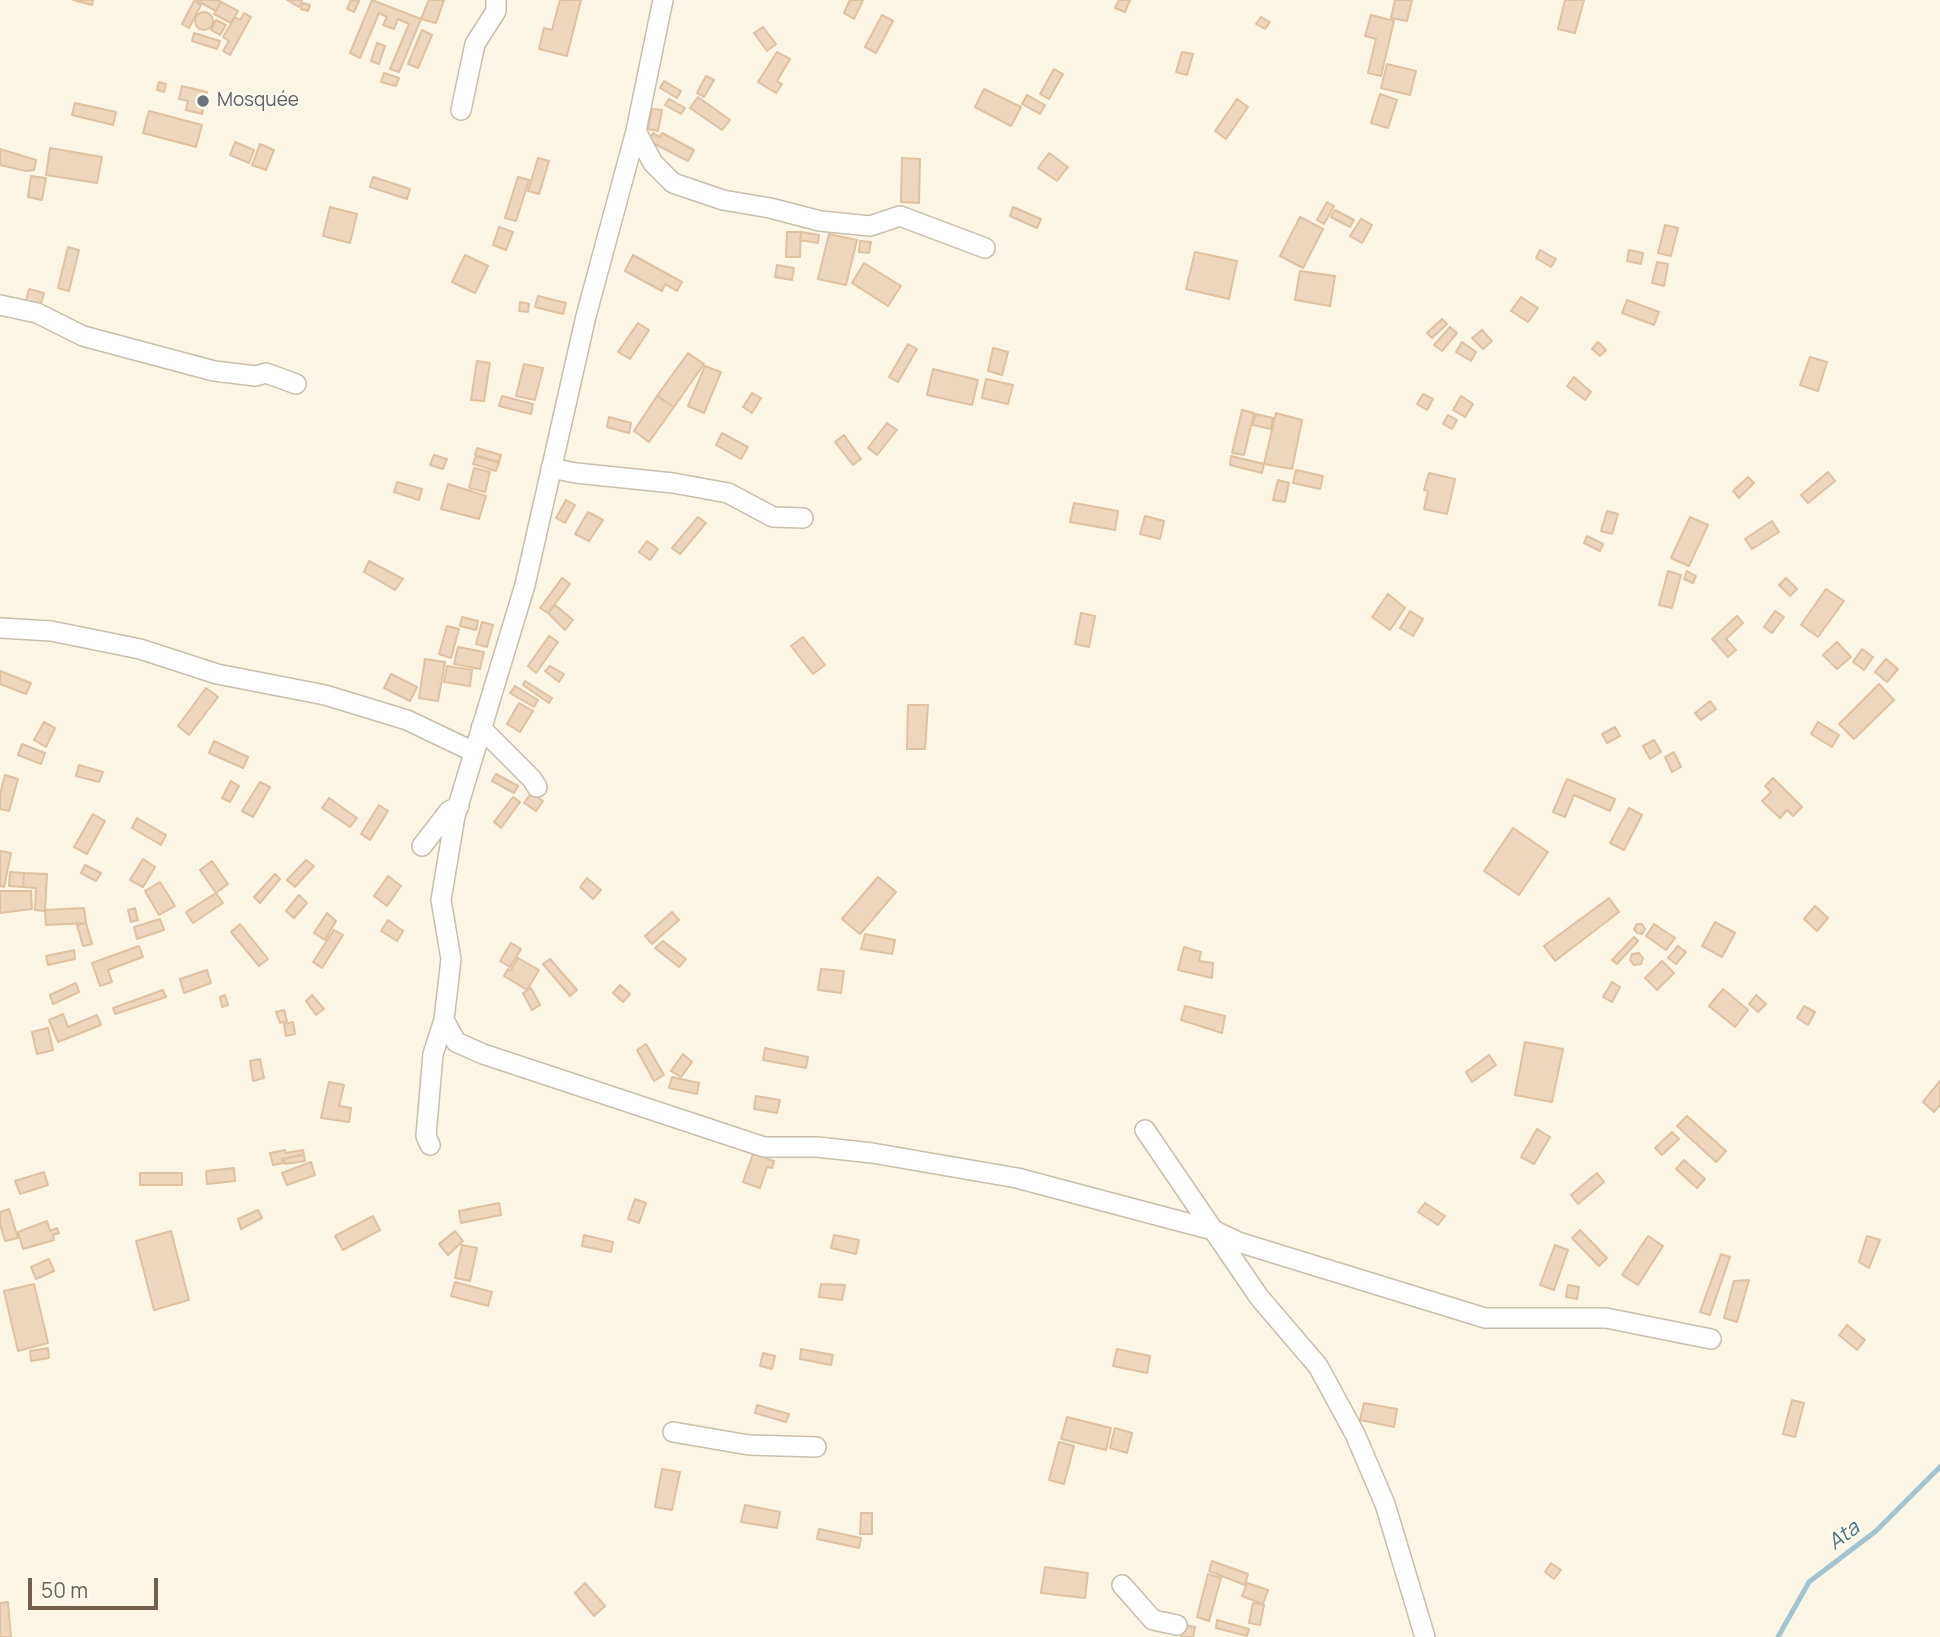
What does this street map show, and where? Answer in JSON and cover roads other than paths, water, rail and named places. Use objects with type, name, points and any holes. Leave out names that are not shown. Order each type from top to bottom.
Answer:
[{"type":"street","points":[[461,110],[475,44],[496,11],[496,0]]},
{"type":"street","points":[[430,1145],[426,1136],[433,1054],[452,960],[441,900],[458,806],[525,585],[586,316],[636,131],[663,0]]},
{"type":"street","points":[[636,131],[653,163],[673,183],[723,200],[770,208],[820,221],[870,226],[900,216],[985,248]]},
{"type":"street","points":[[0,305],[37,313],[83,336],[214,371],[256,376],[265,373],[296,384]]},
{"type":"street","points":[[551,468],[674,483],[728,493],[772,517],[803,518]]},
{"type":"street","points":[[0,628],[51,631],[140,649],[217,674],[325,695],[407,720],[472,760]]},
{"type":"street","points":[[481,728],[537,787]]},
{"type":"street","points":[[449,746],[472,760]]},
{"type":"street","points":[[422,846],[449,811],[458,806]]},
{"type":"street","points":[[443,1004],[456,1042],[483,1054],[764,1147],[817,1147],[872,1153],[1017,1178],[1213,1230],[1238,1241],[1485,1318],[1606,1318],[1711,1339]]},
{"type":"street","points":[[1144,1130],[1259,1297],[1318,1366],[1354,1434],[1385,1504],[1425,1637]]},
{"type":"street","points":[[673,1432],[749,1445],[816,1447]]},
{"type":"street","points":[[1122,1586],[1153,1620],[1177,1625]]},
{"type":"waterway","name":"Ata","points":[[1778,1637],[1809,1582],[1876,1531],[1940,1467]]},
{"type":"place","name":"Mosquée","points":[[203,101]]}]
